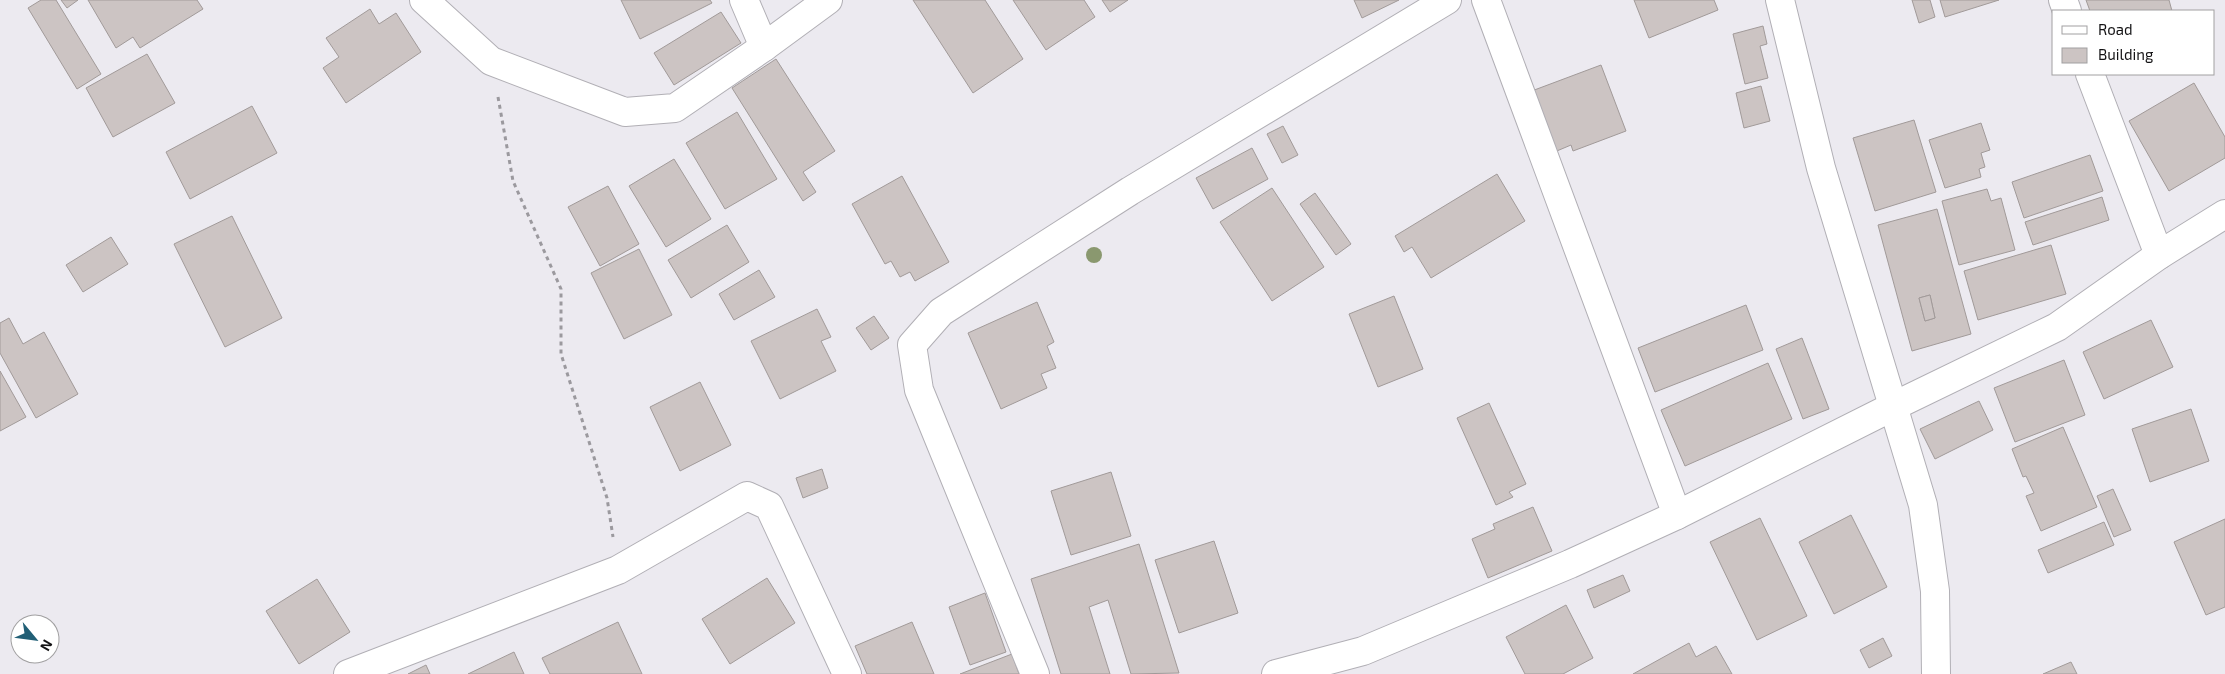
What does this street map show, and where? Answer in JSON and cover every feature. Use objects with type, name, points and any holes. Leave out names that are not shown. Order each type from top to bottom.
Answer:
[{"type":"street","points":[[424,0],[491,61],[625,112],[674,108],[764,47],[828,0]]},
{"type":"street","points":[[744,0],[764,47]]},
{"type":"street","points":[[1035,674],[919,390],[912,345],[941,312],[1130,191],[1447,0]]},
{"type":"street","points":[[1486,0],[1677,515]]},
{"type":"street","points":[[1780,0],[1821,168],[1924,505],[1935,591],[1936,674]]},
{"type":"street","points":[[2090,75],[2159,255]]},
{"type":"street","points":[[1276,674],[1363,651],[1570,564],[1677,515],[2057,327],[2159,255],[2225,214]]},
{"type":"street","points":[[348,674],[618,570],[747,496],[769,506],[847,674]]},
{"type":"path","points":[[491,61],[513,181],[561,289],[561,354],[606,498],[618,570]]},
{"type":"building","points":[[41,0],[56,0],[101,74],[77,89],[28,8]]},
{"type":"building","points":[[61,0],[78,0],[67,8]]},
{"type":"building","points":[[88,0],[197,0],[203,9],[140,48],[133,37],[116,48]]},
{"type":"building","points":[[621,0],[710,0],[712,3],[640,39]]},
{"type":"building","points":[[913,0],[985,0],[1023,59],[973,93]]},
{"type":"building","points":[[1013,0],[1084,0],[1095,17],[1046,50]]},
{"type":"building","points":[[1102,0],[1128,0],[1110,12]]},
{"type":"building","points":[[1354,0],[1399,0],[1362,18]]},
{"type":"building","points":[[1634,0],[1714,0],[1718,10],[1649,38]]},
{"type":"building","points":[[1912,0],[1930,0],[1935,17],[1919,23]]},
{"type":"building","points":[[1940,0],[1999,0],[1945,17]]},
{"type":"building","points":[[2086,0],[2169,0],[2172,10],[2090,10]]},
{"type":"building","points":[[370,9],[379,24],[396,13],[421,52],[346,103],[323,68],[339,57],[326,38]]},
{"type":"building","points":[[721,12],[741,43],[674,85],[654,53]]},
{"type":"building","points":[[1763,26],[1767,44],[1760,46],[1768,78],[1745,84],[1733,34]]},
{"type":"building","points":[[147,54],[175,103],[113,137],[86,88]]},
{"type":"building","points":[[776,59],[835,151],[803,172],[816,192],[803,201],[732,88]]},
{"type":"building","points":[[1601,65],[1626,131],[1573,151],[1571,145],[1552,153],[1529,92]]},
{"type":"building","points":[[2194,83],[2225,137],[2225,158],[2169,191],[2129,121]]},
{"type":"building","points":[[1761,86],[1770,121],[1744,128],[1736,93]]},
{"type":"building","points":[[252,106],[277,153],[190,199],[166,152]]},
{"type":"building","points":[[737,112],[777,179],[725,209],[686,143]]},
{"type":"building","points":[[1914,120],[1936,192],[1875,211],[1853,138]]},
{"type":"building","points":[[1981,123],[1990,150],[1981,153],[1985,167],[1979,169],[1981,177],[1945,188],[1929,140]]},
{"type":"building","points":[[1283,126],[1298,155],[1282,163],[1267,134]]},
{"type":"building","points":[[1252,148],[1268,179],[1213,209],[1196,178]]},
{"type":"building","points":[[2090,155],[2103,191],[2024,218],[2012,182]]},
{"type":"building","points":[[674,159],[711,219],[666,247],[629,186]]},
{"type":"building","points":[[1497,174],[1525,221],[1431,278],[1412,247],[1404,252],[1395,236]]},
{"type":"building","points":[[902,176],[949,262],[915,281],[910,272],[900,277],[891,261],[885,264],[852,204]]},
{"type":"building","points":[[608,186],[639,244],[600,266],[568,207]]},
{"type":"building","points":[[1272,188],[1324,267],[1272,301],[1220,222]]},
{"type":"building","points":[[1987,189],[1991,201],[2001,198],[2015,250],[1959,265],[1942,201]]},
{"type":"building","points":[[1315,193],[1351,244],[1336,255],[1300,204]]},
{"type":"building","points":[[2102,197],[2109,220],[2033,245],[2025,222]]},
{"type":"building","points":[[1937,209],[1971,334],[1912,351],[1878,225]],"holes":[[[1930,295],[1935,318],[1925,321],[1919,298]]]},
{"type":"building","points":[[232,216],[282,318],[225,347],[174,244]]},
{"type":"building","points":[[727,225],[749,262],[691,298],[668,260]]},
{"type":"building","points":[[111,237],[128,264],[83,292],[66,265]]},
{"type":"building","points":[[2051,245],[2066,294],[1978,320],[1964,271]]},
{"type":"building","points":[[639,249],[672,315],[624,339],[591,273]]},
{"type":"building","points":[[759,270],[775,297],[734,320],[719,294]]},
{"type":"building","points":[[1930,295],[1935,318],[1925,321],[1919,298]]},
{"type":"building","points":[[1394,296],[1423,369],[1378,387],[1349,314]]},
{"type":"building","points":[[1037,302],[1054,342],[1047,346],[1056,368],[1041,374],[1047,388],[1001,409],[968,333]]},
{"type":"building","points":[[1746,305],[1763,350],[1655,392],[1638,348]]},
{"type":"building","points":[[817,309],[831,337],[821,341],[836,371],[780,399],[751,341]]},
{"type":"building","points":[[874,316],[889,338],[871,350],[856,328]]},
{"type":"building","points":[[9,318],[23,344],[44,332],[78,394],[36,418],[0,353],[0,323]]},
{"type":"building","points":[[2151,320],[2173,367],[2104,399],[2083,352]]},
{"type":"building","points":[[1802,338],[1829,409],[1803,419],[1776,349]]},
{"type":"building","points":[[2064,360],[2085,415],[2015,442],[1994,388]]},
{"type":"building","points":[[1768,363],[1792,419],[1685,466],[1661,410]]},
{"type":"building","points":[[0,371],[26,417],[0,431]]},
{"type":"building","points":[[700,382],[731,445],[680,471],[650,407]]},
{"type":"building","points":[[1979,401],[1993,430],[1935,459],[1920,429]]},
{"type":"building","points":[[1489,403],[1526,484],[1509,492],[1513,497],[1496,505],[1457,418]]},
{"type":"building","points":[[2191,409],[2209,461],[2150,482],[2132,429]]},
{"type":"building","points":[[2063,427],[2097,507],[2041,531],[2026,496],[2034,493],[2026,476],[2023,477],[2012,449]]},
{"type":"building","points":[[822,469],[828,488],[803,498],[796,478]]},
{"type":"building","points":[[1111,472],[1131,536],[1071,555],[1051,491]]},
{"type":"building","points":[[2113,489],[2131,530],[2114,537],[2097,496]]},
{"type":"building","points":[[1533,507],[1552,551],[1488,578],[1472,539],[1495,529],[1493,524]]},
{"type":"building","points":[[1851,515],[1887,587],[1834,614],[1799,542]]},
{"type":"building","points":[[1760,518],[1807,616],[1757,640],[1710,542]]},
{"type":"building","points":[[2225,519],[2225,607],[2206,615],[2174,542]]},
{"type":"building","points":[[2104,522],[2114,545],[2048,573],[2038,550]]},
{"type":"building","points":[[1214,541],[1238,613],[1179,633],[1155,560]]},
{"type":"building","points":[[1139,544],[1179,673],[1131,674],[1108,600],[1089,607],[1110,674],[1061,674],[1031,579]]},
{"type":"building","points":[[1623,575],[1630,591],[1594,608],[1587,590]]},
{"type":"building","points":[[767,578],[795,623],[730,664],[702,619]]},
{"type":"building","points":[[317,579],[350,632],[299,664],[266,611]]},
{"type":"building","points":[[985,593],[1006,652],[970,665],[949,607]]},
{"type":"building","points":[[1566,605],[1593,658],[1563,674],[1525,674],[1506,637]]},
{"type":"building","points":[[618,622],[642,674],[550,674],[542,658]]},
{"type":"building","points":[[912,622],[934,674],[867,674],[855,646]]},
{"type":"building","points":[[1883,638],[1892,656],[1869,668],[1860,650]]},
{"type":"building","points":[[1689,643],[1696,657],[1716,646],[1732,674],[1633,674]]},
{"type":"building","points":[[514,652],[524,674],[468,674]]},
{"type":"building","points":[[1012,654],[1019,674],[960,674]]},
{"type":"building","points":[[2071,662],[2077,674],[2043,674]]},
{"type":"building","points":[[426,665],[430,674],[408,674]]}]
